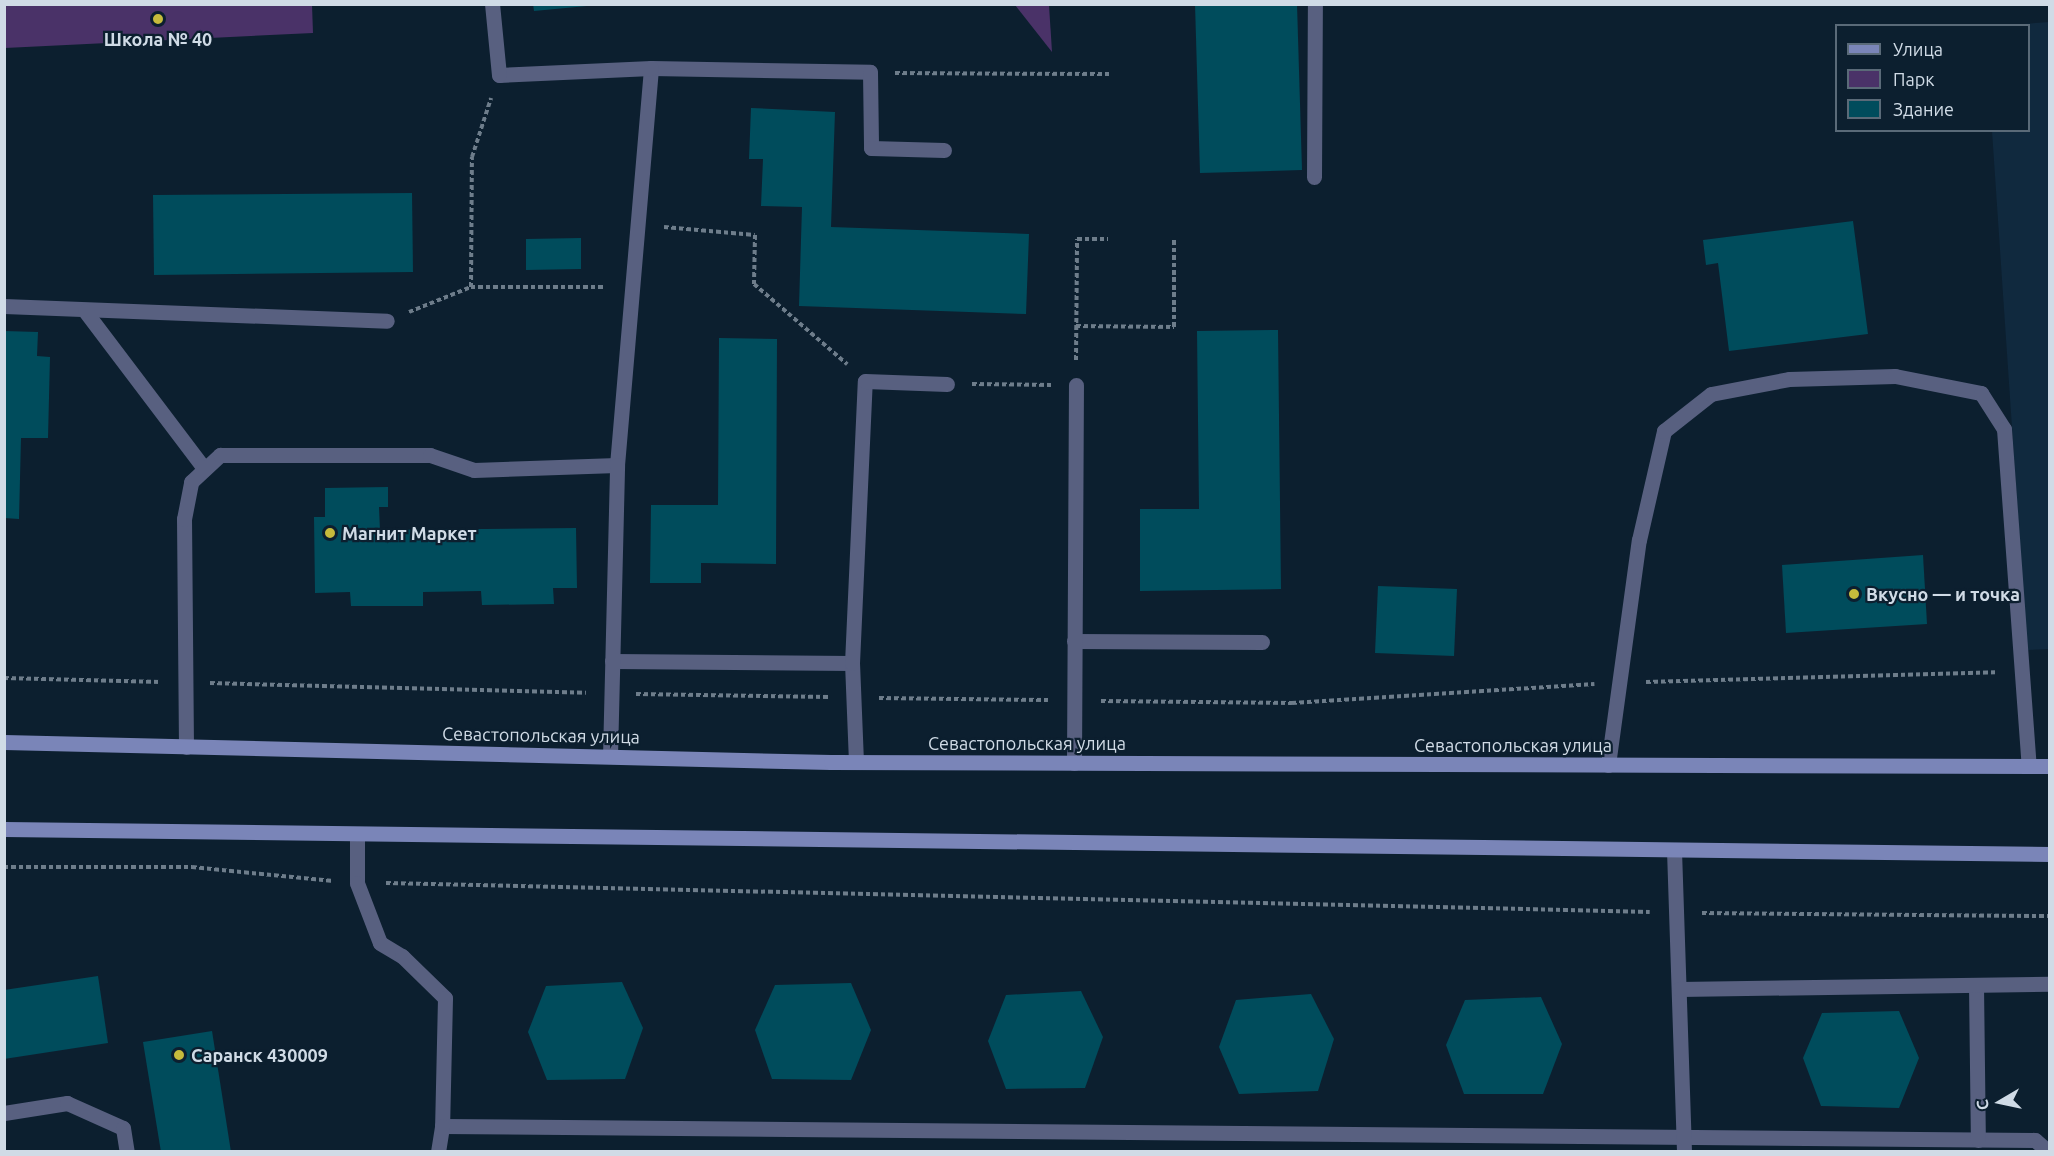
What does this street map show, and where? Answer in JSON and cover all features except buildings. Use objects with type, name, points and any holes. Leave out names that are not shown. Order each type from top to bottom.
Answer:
[{"type":"main road","name":"Севастопольская улица","points":[[4,742],[856,762],[2049,766]]},
{"type":"main road","points":[[4,829],[2049,854]]},
{"type":"lane","points":[[492,4],[499,75],[651,68],[870,72],[871,148],[944,150]]},
{"type":"lane","points":[[1314,177],[1315,4]]},
{"type":"lane","points":[[610,756],[617,465],[651,68]]},
{"type":"lane","points":[[4,306],[85,311],[387,321]]},
{"type":"lane","points":[[85,311],[203,467]]},
{"type":"lane","points":[[1608,765],[1616,683],[1638,540],[1664,431],[1711,394],[1789,379],[1895,376],[1981,393],[2004,429],[2029,766]]},
{"type":"lane","points":[[856,762],[852,663],[865,381],[947,384]]},
{"type":"lane","points":[[1074,762],[1076,385]]},
{"type":"lane","points":[[186,747],[184,519],[190,482],[203,467],[220,455],[430,455],[474,470],[617,465]]},
{"type":"lane","points":[[1074,641],[1262,642]]},
{"type":"lane","points":[[612,661],[852,663]]},
{"type":"lane","points":[[357,834],[357,883],[380,943],[402,956],[445,998],[442,1126],[438,1152]]},
{"type":"lane","points":[[1674,850],[1678,912],[1684,1146]]},
{"type":"lane","points":[[1679,989],[2049,984]]},
{"type":"lane","points":[[1976,985],[1978,1140]]},
{"type":"lane","points":[[4,1113],[67,1103],[123,1128],[127,1152]]},
{"type":"lane","points":[[442,1126],[1684,1146],[2035,1140],[2049,1152]]},
{"type":"path","points":[[870,72],[1109,74]]},
{"type":"path","points":[[471,287],[472,157],[499,75]]},
{"type":"path","points":[[638,225],[754,235],[754,284],[865,381]]},
{"type":"path","points":[[947,384],[1076,385],[1077,239],[1108,239]]},
{"type":"path","points":[[1076,326],[1174,327],[1174,240]]},
{"type":"path","points":[[387,321],[471,287],[633,288]]},
{"type":"path","points":[[4,678],[612,694],[1292,703],[1616,683],[2002,672],[2023,688]]},
{"type":"path","points":[[4,867],[192,867],[357,883],[1678,912],[2049,916]]},
{"type":"shaded area","points":[[2049,22],[2049,649],[2027,650],[1992,132],[2030,132],[2030,24],[2023,24]]},
{"type":"green space","name":"Школа № 40","points":[[4,5],[312,5],[313,33],[5,48]]},
{"type":"green space","points":[[1015,5],[1049,5],[1052,52]]},
{"type":"place","name":"Школа № 40","points":[[158,19]]},
{"type":"place","name":"Магнит Маркет","points":[[330,533]]},
{"type":"place","name":"Вкусно — и точка","points":[[1854,594]]},
{"type":"place","name":"Саранск 430009","points":[[179,1055]]}]
